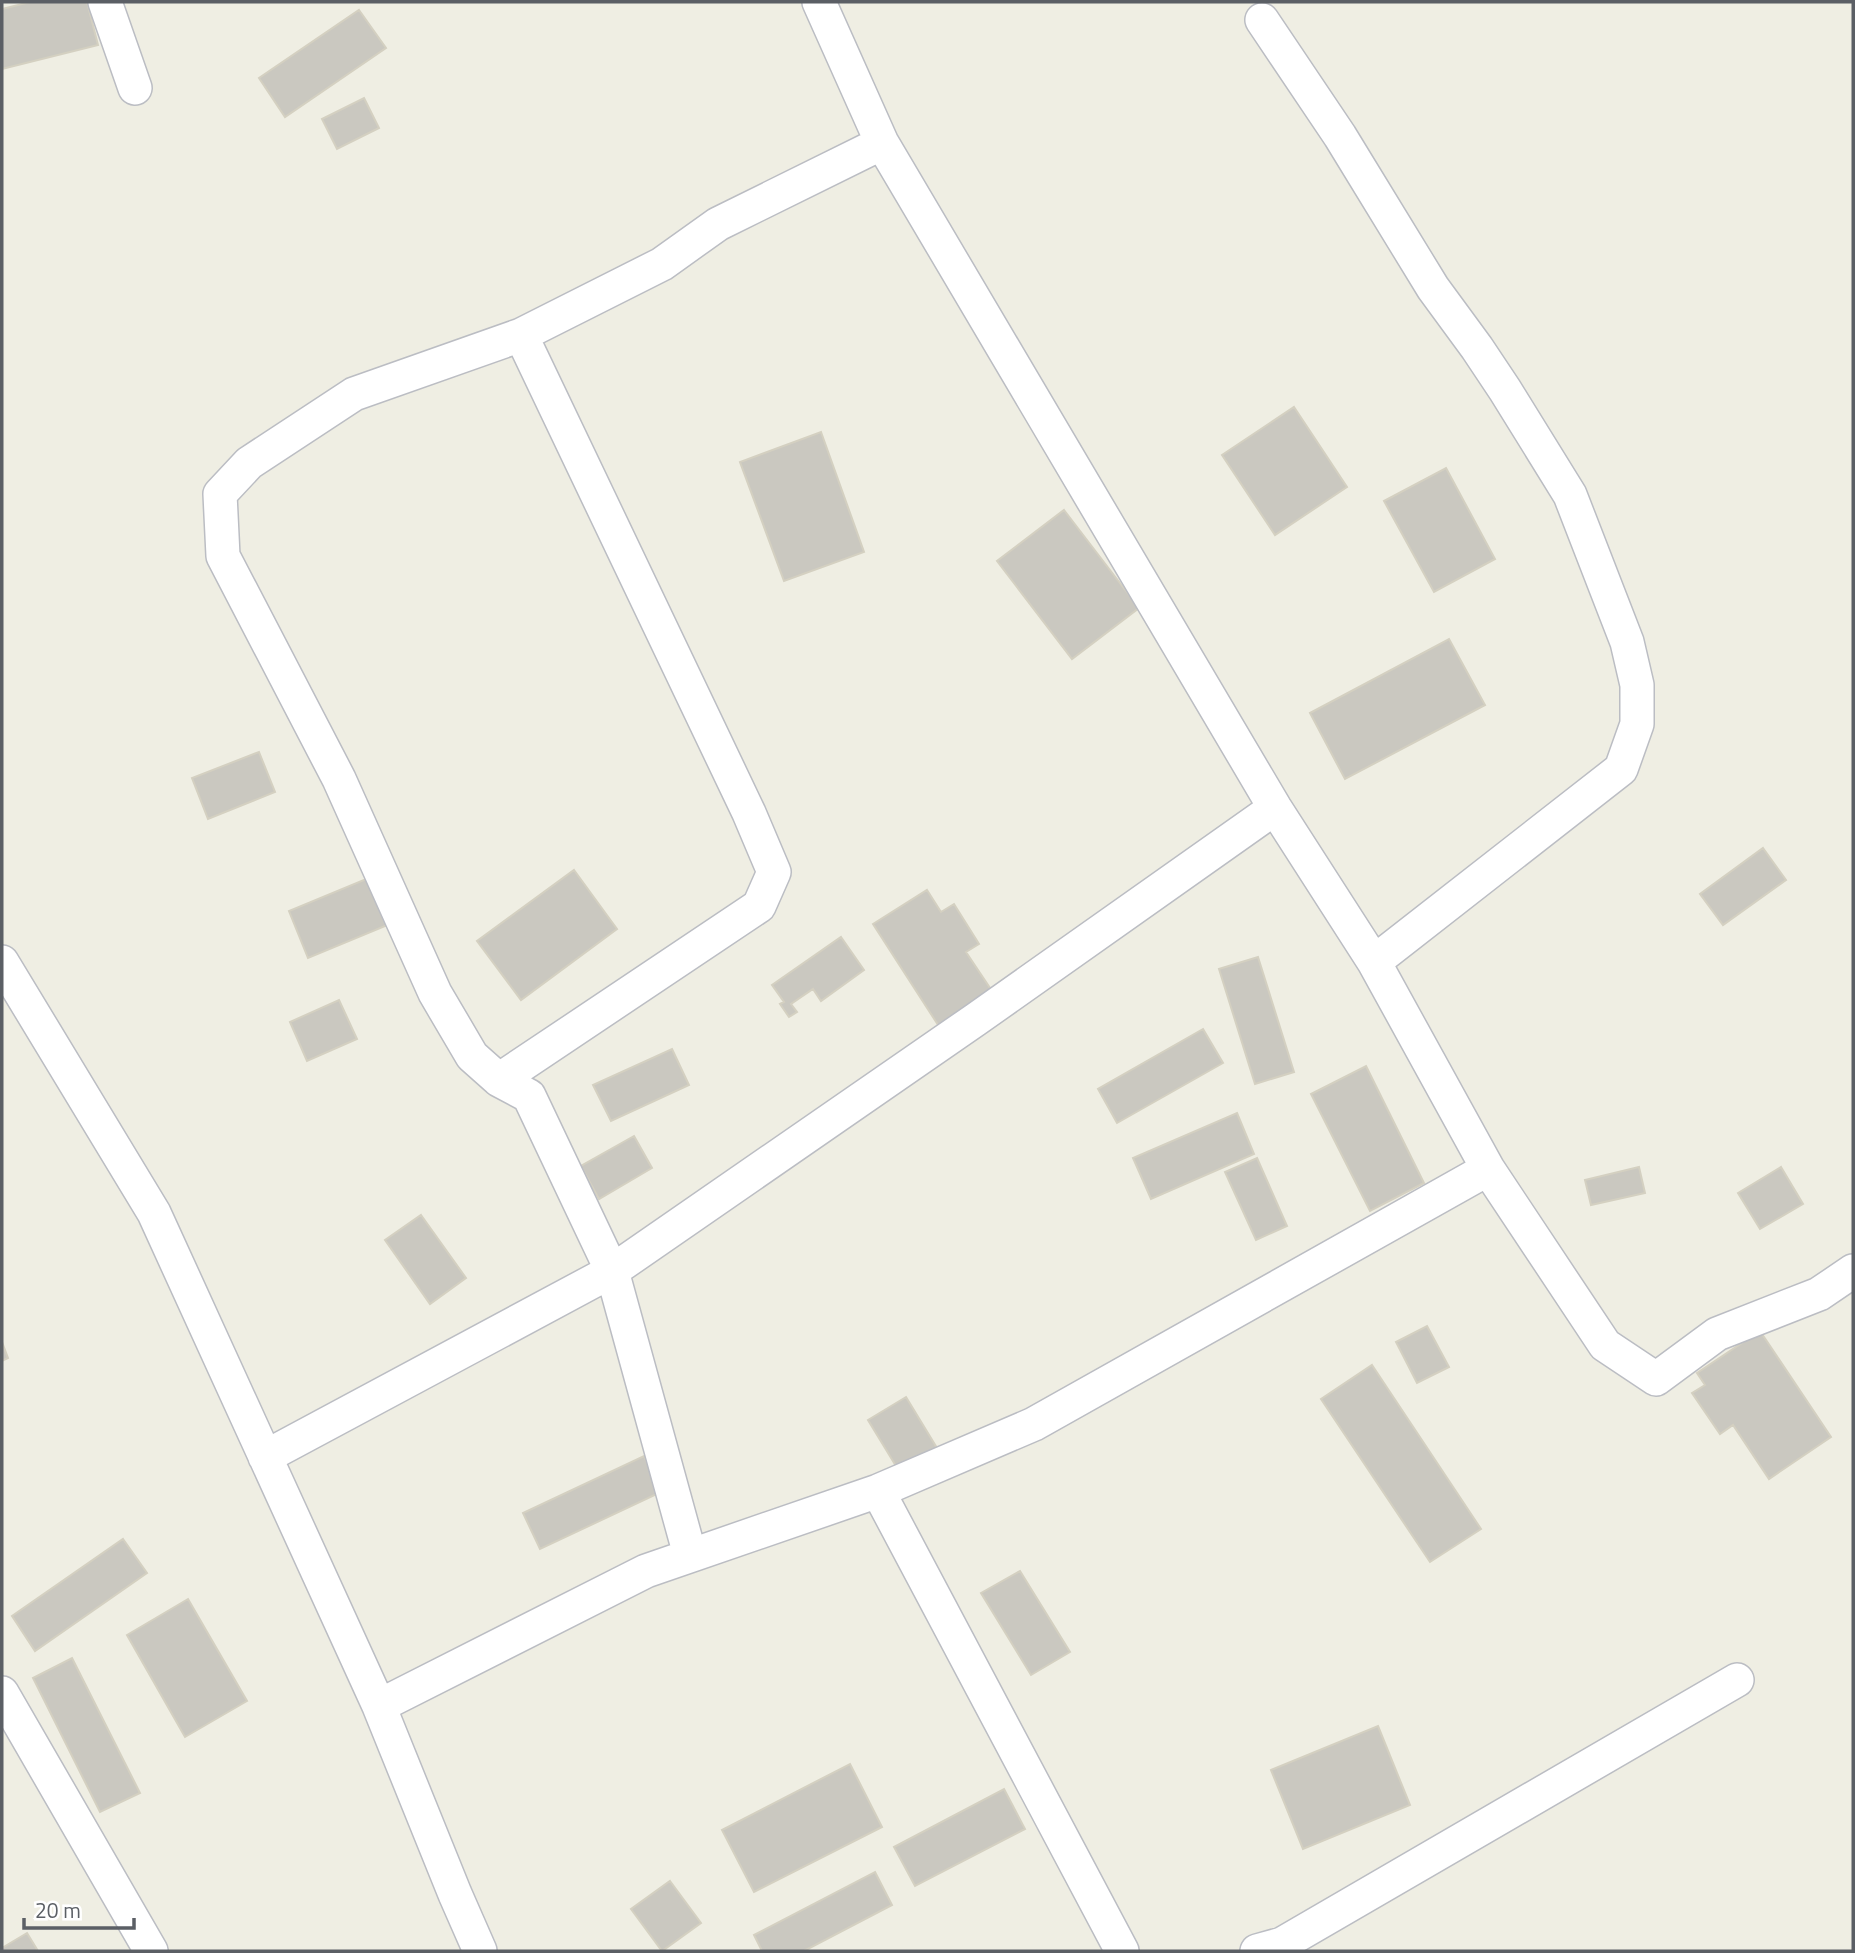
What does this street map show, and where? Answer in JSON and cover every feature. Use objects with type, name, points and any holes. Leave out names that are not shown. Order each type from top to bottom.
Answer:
[{"type":"street","points":[[105,2],[135,88]]},
{"type":"street","points":[[819,2],[882,143],[1275,808],[1374,962],[1488,1169],[1605,1345],[1656,1379],[1717,1334],[1819,1294],[1853,1271]]},
{"type":"street","points":[[1262,20],[1340,136],[1433,288],[1505,390],[1570,495],[1626,642],[1637,685],[1637,724],[1621,769],[1374,962]]},
{"type":"street","points":[[690,1555],[612,1271],[529,1096],[499,1080],[472,1056],[435,993],[339,779],[223,556],[220,494],[249,463],[354,394],[521,335],[662,264],[718,224],[882,143]]},
{"type":"street","points":[[499,1080],[758,906],[774,872],[749,813],[521,335]]},
{"type":"street","points":[[265,1457],[612,1271],[1275,808]]},
{"type":"street","points":[[2,962],[154,1213],[379,1706],[480,1951]]},
{"type":"street","points":[[379,1706],[646,1570],[878,1491],[1034,1424],[1488,1169]]},
{"type":"street","points":[[878,1491],[1122,1951]]},
{"type":"street","points":[[1275,1949],[1737,1680]]},
{"type":"street","points":[[2,1693],[151,1951]]},
{"type":"building","points":[[30,2],[87,2],[98,45],[2,69],[2,9]]},
{"type":"building","points":[[359,10],[386,48],[285,117],[259,78]]},
{"type":"building","points":[[364,98],[379,128],[337,149],[322,119]]},
{"type":"building","points":[[1294,407],[1347,487],[1275,535],[1222,455]]},
{"type":"building","points":[[821,432],[864,552],[784,581],[740,462]]},
{"type":"building","points":[[1446,468],[1495,559],[1434,592],[1384,501]]},
{"type":"building","points":[[1064,510],[1139,608],[1072,659],[997,561]]},
{"type":"building","points":[[1449,639],[1485,705],[1345,779],[1310,713]]},
{"type":"building","points":[[259,752],[275,792],[208,819],[192,778]]},
{"type":"building","points":[[1763,848],[1786,880],[1723,925],[1700,894]]},
{"type":"building","points":[[574,870],[617,929],[521,1000],[477,941]]},
{"type":"building","points":[[371,877],[390,924],[308,958],[289,911]]},
{"type":"building","points":[[927,890],[941,912],[954,904],[979,944],[966,952],[994,994],[940,1028],[873,924]]},
{"type":"building","points":[[841,937],[864,970],[821,1001],[813,989],[791,1004],[797,1012],[789,1017],[780,1004],[784,1002],[772,985]]},
{"type":"building","points":[[1258,957],[1294,1072],[1255,1084],[1219,969]]},
{"type":"building","points":[[339,1000],[357,1039],[307,1061],[290,1022]]},
{"type":"building","points":[[1203,1029],[1223,1063],[1117,1123],[1098,1089]]},
{"type":"building","points":[[672,1049],[689,1085],[611,1121],[593,1085]]},
{"type":"building","points":[[1366,1066],[1424,1183],[1370,1211],[1311,1094]]},
{"type":"building","points":[[1237,1113],[1254,1154],[1151,1199],[1133,1158]]},
{"type":"building","points":[[634,1136],[652,1168],[599,1199],[581,1166]]},
{"type":"building","points":[[1257,1158],[1287,1226],[1256,1240],[1225,1172]]},
{"type":"building","points":[[1639,1167],[1645,1193],[1591,1205],[1585,1180]]},
{"type":"building","points":[[1781,1167],[1803,1204],[1760,1229],[1738,1193]]},
{"type":"building","points":[[421,1215],[466,1278],[430,1304],[385,1240]]},
{"type":"building","points":[[1427,1326],[1449,1367],[1417,1383],[1396,1342]]},
{"type":"building","points":[[1760,1331],[1831,1437],[1769,1479],[1733,1425],[1720,1434],[1692,1393],[1705,1385],[1697,1373]]},
{"type":"building","points":[[2,1342],[8,1358],[2,1361]]},
{"type":"building","points":[[1372,1365],[1481,1529],[1430,1562],[1321,1399]]},
{"type":"building","points":[[906,1397],[940,1453],[902,1476],[868,1420]]},
{"type":"building","points":[[644,1456],[661,1492],[540,1549],[523,1513]]},
{"type":"building","points":[[123,1539],[147,1573],[35,1651],[12,1616]]},
{"type":"building","points":[[1020,1571],[1070,1652],[1031,1675],[981,1593]]},
{"type":"building","points":[[188,1599],[247,1701],[185,1737],[127,1635]]},
{"type":"building","points":[[72,1658],[140,1793],[100,1812],[33,1678]]},
{"type":"building","points":[[1378,1726],[1410,1805],[1303,1849],[1271,1770]]},
{"type":"building","points":[[850,1764],[882,1827],[754,1892],[722,1830]]},
{"type":"building","points":[[1004,1789],[1025,1829],[915,1886],[894,1847]]},
{"type":"building","points":[[875,1872],[892,1905],[804,1951],[762,1951],[754,1935]]},
{"type":"building","points":[[670,1881],[701,1923],[662,1951],[631,1909]]},
{"type":"building","points":[[27,1933],[38,1951],[2,1951],[2,1948]]}]
